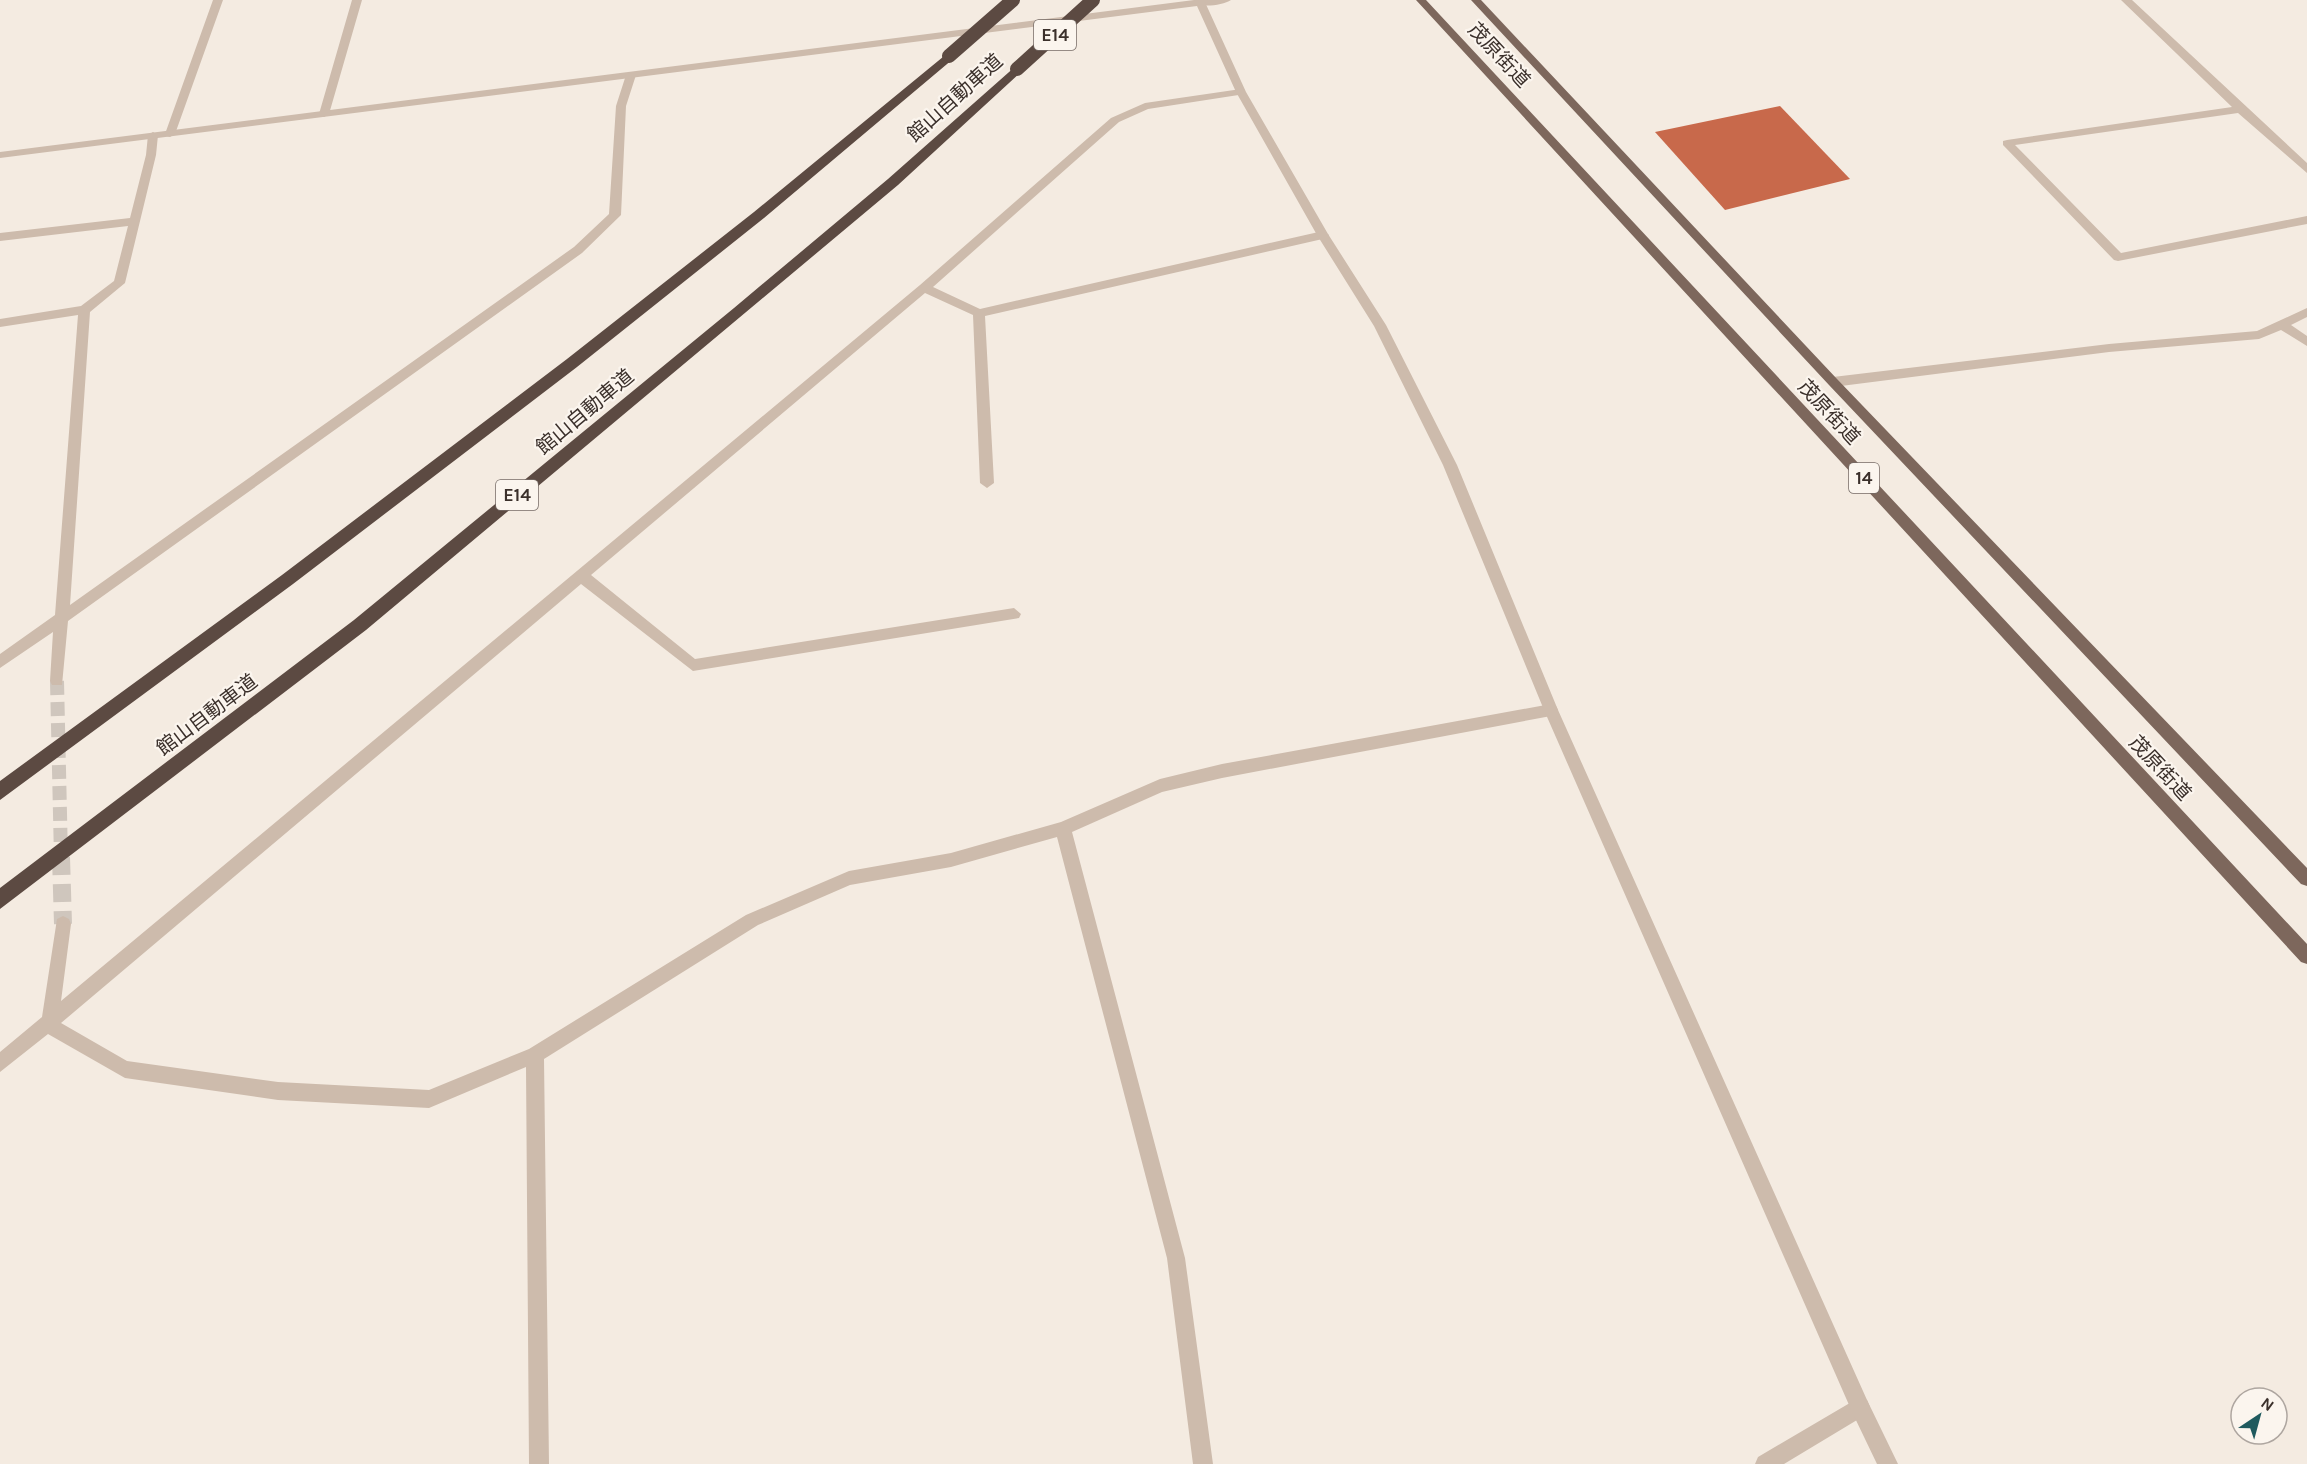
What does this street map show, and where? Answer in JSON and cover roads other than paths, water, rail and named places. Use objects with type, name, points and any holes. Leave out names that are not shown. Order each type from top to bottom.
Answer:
[{"type":"highway","name":"館山自動車道","points":[[0,792],[267,595],[550,379],[759,215],[1013,0]]},
{"type":"highway","name":"館山自動車道","points":[[0,900],[360,625],[893,182],[1093,0]]},
{"type":"main road","name":"茂原街道","points":[[1421,0],[2307,956]]},
{"type":"main road","name":"茂原街道","points":[[1476,0],[1833,382],[2307,879]]},
{"type":"street","points":[[170,134],[218,0]]},
{"type":"street","points":[[324,114],[357,0]]},
{"type":"street","points":[[0,155],[1226,0]]},
{"type":"street","points":[[2126,0],[2240,109],[2307,168]]},
{"type":"street","points":[[1200,2],[1241,92],[1323,235],[1380,325],[1450,465],[1551,711],[1860,1407],[1888,1464]]},
{"type":"street","points":[[0,662],[578,250],[615,215],[621,106],[631,75]]},
{"type":"street","points":[[0,1064],[924,288],[1115,120],[1145,106],[1241,92]]},
{"type":"street","points":[[2240,109],[2007,143],[2118,257],[2307,220]]},
{"type":"street","points":[[0,323],[84,310],[119,283],[151,155],[153,135]]},
{"type":"street","points":[[2292,155],[2307,152]]},
{"type":"street","points":[[0,237],[134,221]]},
{"type":"street","points":[[924,288],[979,313],[1323,235]]},
{"type":"street","points":[[57,681],[84,310]]},
{"type":"street","points":[[1833,382],[2109,348],[2259,335],[2307,312]]},
{"type":"street","points":[[979,313],[987,483]]},
{"type":"street","points":[[2281,324],[2307,342]]},
{"type":"street","points":[[582,576],[693,665],[1014,614]]},
{"type":"street","points":[[48,1025],[125,1069],[278,1091],[429,1099],[535,1055],[752,920],[849,879],[951,860],[1063,828],[1160,786],[1222,771],[1551,711]]},
{"type":"street","points":[[1063,828],[1176,1258],[1203,1464]]},
{"type":"street","points":[[48,1025],[63,924]]},
{"type":"street","points":[[535,1055],[538,1464]]},
{"type":"street","points":[[1765,1464],[1860,1407]]},
{"type":"tunnel","points":[[57,681],[61,858]]},
{"type":"tunnel","points":[[61,857],[63,924]]}]
